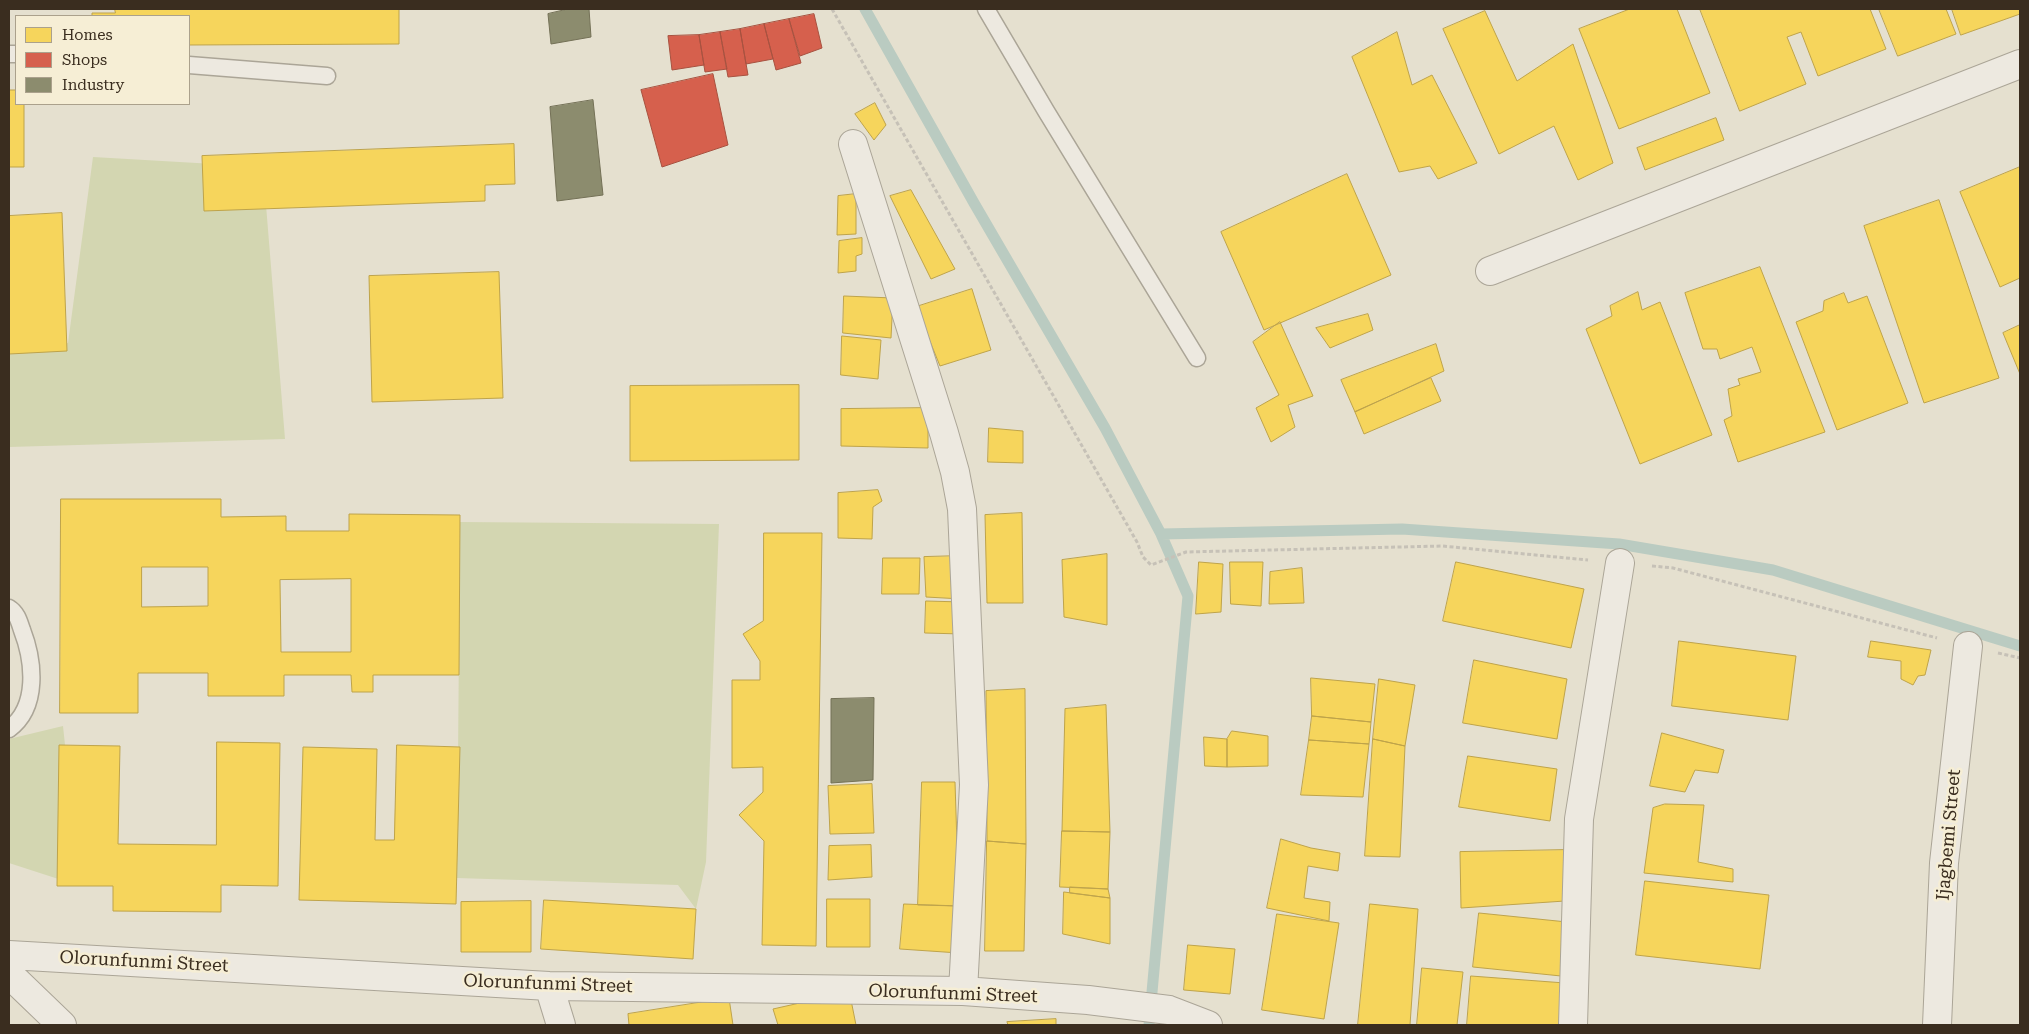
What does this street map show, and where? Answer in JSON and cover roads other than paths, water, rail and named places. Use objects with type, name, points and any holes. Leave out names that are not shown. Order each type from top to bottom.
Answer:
[{"type":"street","points":[[1490,270],[2020,64]]},
{"type":"street","points":[[853,144],[944,433],[955,472],[962,509],[974,785],[962,991]]},
{"type":"street","points":[[1573,1025],[1579,819],[1620,563]]},
{"type":"street","name":"Ijagbemi Street","points":[[1938,1025],[1944,863],[1968,646]]},
{"type":"street","name":"Olorunfunmi Street","points":[[9,955],[549,986],[962,991],[1088,1000],[1168,1010],[1208,1025]]},
{"type":"street","points":[[9,974],[59,1024]]},
{"type":"street","points":[[549,986],[561,1025]]},
{"type":"lane","points":[[986,9],[1051,120],[1197,358]]},
{"type":"lane","points":[[190,65],[327,76]]},
{"type":"lane","points":[[9,608],[15,612],[28,646],[32,680],[25,708],[9,730]]},
{"type":"waterway","points":[[865,9],[974,203],[1105,428],[1161,534],[1402,529],[1619,544],[1773,570],[2020,646]]},
{"type":"waterway","points":[[1149,1025],[1188,596],[1161,534]]}]
